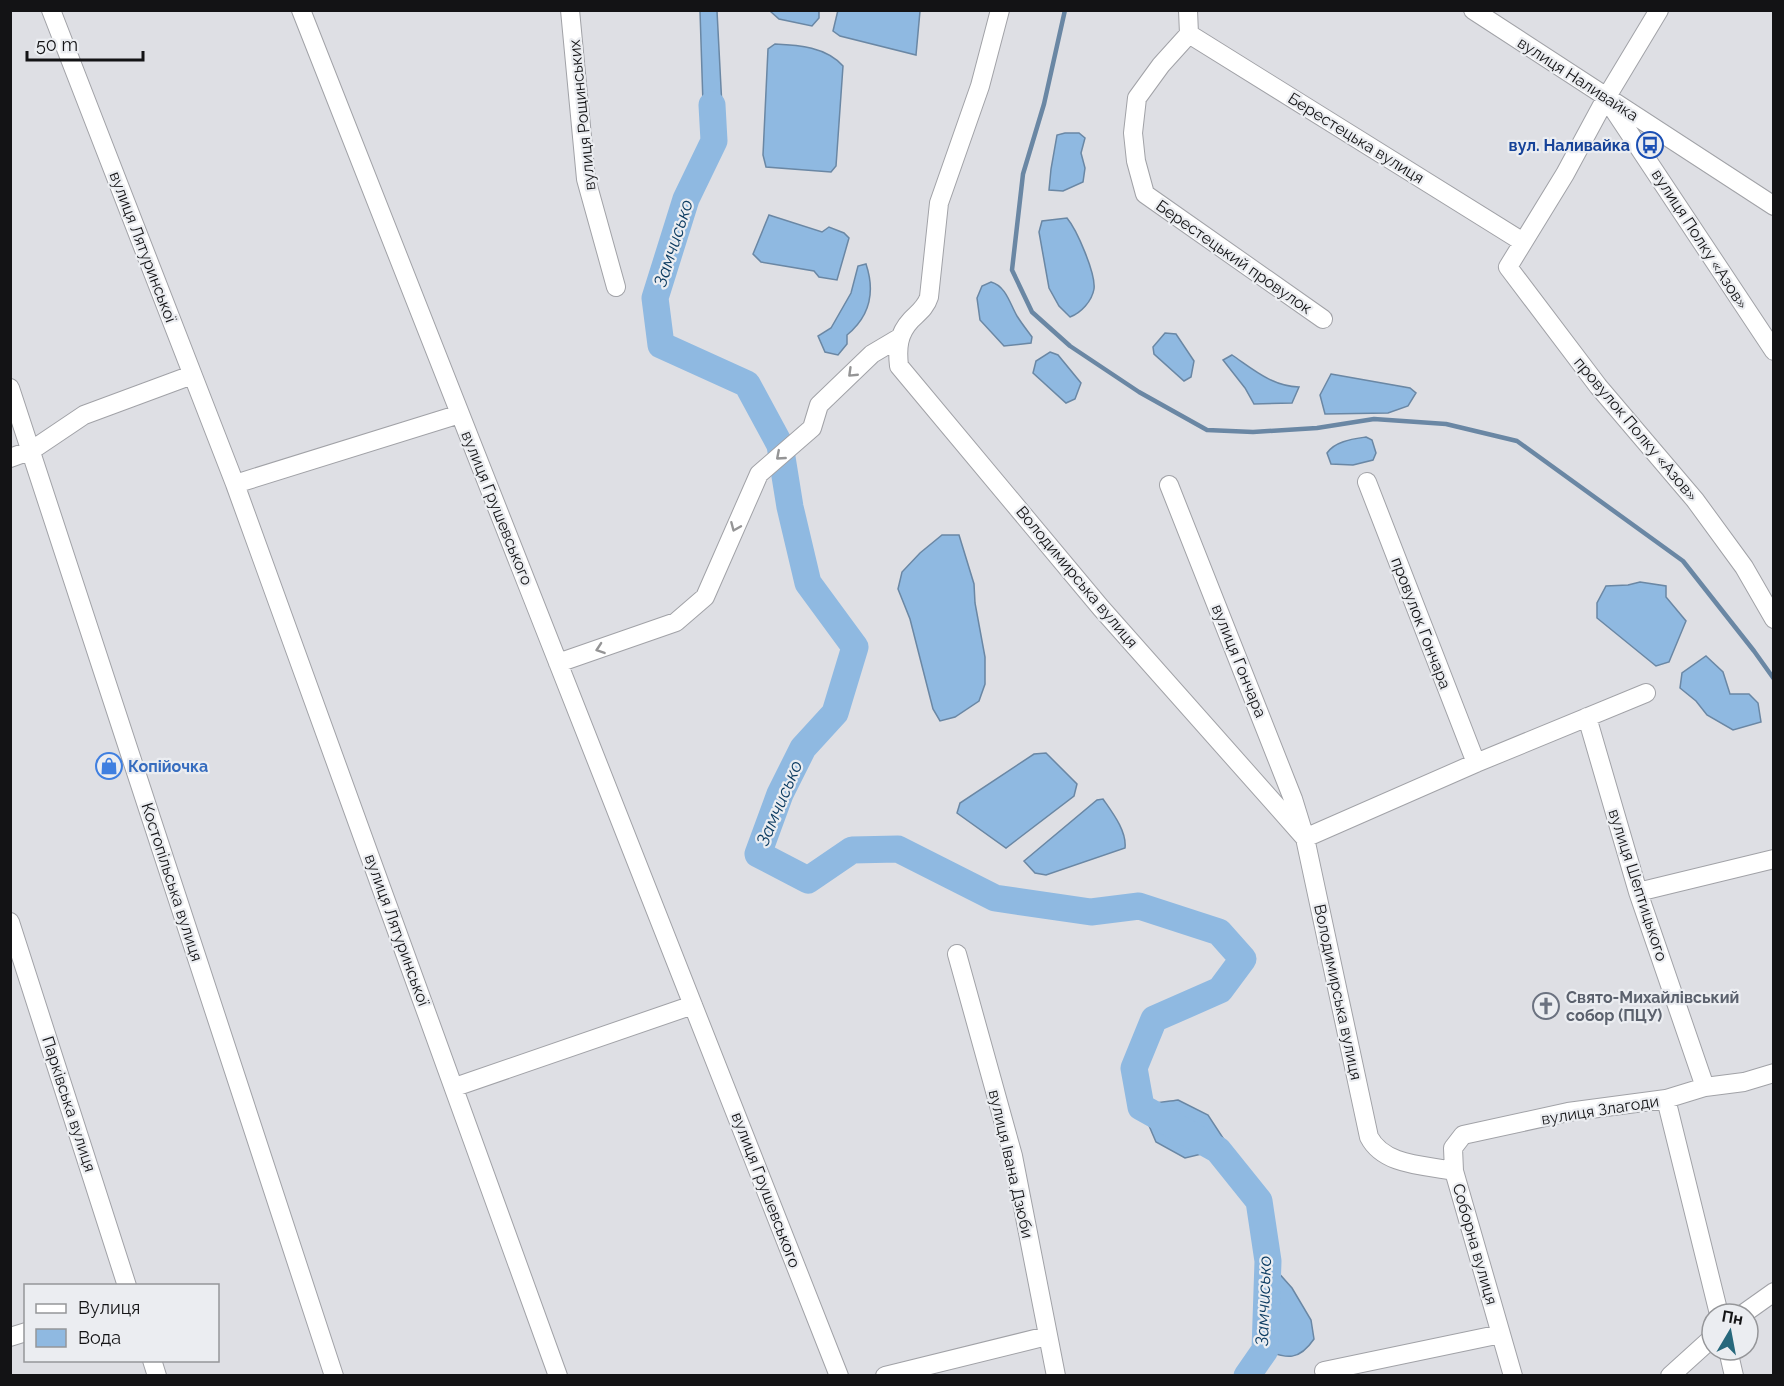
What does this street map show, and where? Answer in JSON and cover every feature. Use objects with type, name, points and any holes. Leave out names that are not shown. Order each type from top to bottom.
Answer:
[{"type":"street","name":"вулиця Лятуринської","points":[[51,10],[235,484],[558,1376]]},
{"type":"street","name":"вулиця Грушевського","points":[[301,10],[839,1376]]},
{"type":"street","name":"вулиця Рощинських","points":[[570,10],[586,179],[616,287]]},
{"type":"street","points":[[558,663],[676,622],[705,597],[759,474],[812,428],[819,405],[872,354],[899,338],[926,304],[939,203],[980,86],[1000,10]]},
{"type":"street","points":[[1188,10],[1189,34]]},
{"type":"street","name":"вулиця Наливайка","points":[[1473,10],[1773,206]]},
{"type":"street","points":[[1523,243],[1566,174],[1606,98],[1659,10]]},
{"type":"street","name":"Берестецька вулиця","points":[[1189,34],[1523,243]]},
{"type":"street","name":"Берестецький провулок","points":[[1189,34],[1137,98],[1133,133],[1136,161],[1145,194],[1323,320]]},
{"type":"street","name":"вулиця Полку «Азов»","points":[[1606,98],[1773,351]]},
{"type":"street","name":"провулок Полку «Азов»","points":[[1523,243],[1508,267],[1598,386],[1695,500],[1744,567],[1773,620]]},
{"type":"street","name":"Володимирська вулиця","points":[[899,338],[897,352],[899,366],[1101,608],[1305,838],[1369,1137]]},
{"type":"street","points":[[10,458],[32,450],[84,415],[192,375]]},
{"type":"street","name":"Костопільська вулиця","points":[[10,388],[334,1376]]},
{"type":"street","points":[[235,484],[460,414]]},
{"type":"street","name":"провулок Гончара","points":[[1367,482],[1476,763]]},
{"type":"street","name":"вулиця Гончара","points":[[1169,485],[1293,799],[1305,838]]},
{"type":"street","points":[[1305,838],[1476,763],[1646,693]]},
{"type":"street","name":"вулиця Шептицького","points":[[1587,717],[1638,892],[1705,1086]]},
{"type":"street","points":[[1638,892],[1773,859]]},
{"type":"street","name":"Парківська вулиця","points":[[10,922],[126,1284]]},
{"type":"street","name":"вулиця Івана Дзюби","points":[[957,954],[1013,1156],[1056,1376]]},
{"type":"street","points":[[455,1087],[693,1005]]},
{"type":"street","name":"вулиця Злагоди","points":[[1454,1171],[1453,1148],[1463,1135],[1568,1112],[1666,1100],[1705,1086],[1744,1082],[1773,1074]]},
{"type":"street","points":[[1666,1100],[1716,1302]]},
{"type":"street","name":"Соборна вулиця","points":[[1369,1137],[1373,1145],[1389,1158],[1454,1171],[1513,1376]]},
{"type":"street","points":[[1759,1302],[1773,1292]]},
{"type":"street","points":[[1324,1371],[1501,1334]]},
{"type":"street","points":[[885,1376],[1047,1336]]},
{"type":"street","points":[[1670,1376],[1700,1349]]},
{"type":"water","points":[[838,10],[920,11],[916,55],[840,36],[833,31]]},
{"type":"water","points":[[700,11],[717,11],[723,126],[714,141],[704,135]]},
{"type":"water","points":[[770,11],[819,11],[819,18],[812,26],[779,19]]},
{"type":"water","points":[[775,44],[803,46],[820,51],[843,66],[836,166],[831,172],[766,167],[763,155],[768,49]]},
{"type":"water","points":[[1079,133],[1085,138],[1081,153],[1085,168],[1083,182],[1063,191],[1049,190],[1057,135]]},
{"type":"water","points":[[769,215],[822,232],[829,227],[844,233],[849,238],[837,280],[819,277],[814,271],[761,262],[753,254]]},
{"type":"water","points":[[1067,218],[1085,252],[1094,282],[1093,293],[1088,302],[1078,313],[1070,317],[1059,306],[1049,288],[1039,232],[1042,221]]},
{"type":"water","points":[[866,264],[870,293],[861,320],[847,335],[847,344],[838,355],[825,352],[818,336],[831,328],[851,293],[858,266]]},
{"type":"water","points":[[991,282],[1004,291],[1017,316],[1032,337],[1031,343],[1004,346],[980,320],[977,298],[982,286]]},
{"type":"water","points":[[1165,333],[1176,334],[1194,361],[1191,377],[1184,381],[1154,354],[1153,347]]},
{"type":"water","points":[[1050,352],[1058,355],[1081,383],[1075,399],[1066,403],[1033,373],[1036,361]]},
{"type":"water","points":[[1232,355],[1280,384],[1299,387],[1292,403],[1254,404],[1245,388],[1223,360]]},
{"type":"water","points":[[1331,374],[1410,388],[1416,393],[1408,406],[1388,413],[1325,414],[1320,395]]},
{"type":"water","points":[[1366,437],[1372,440],[1376,453],[1373,460],[1353,465],[1331,464],[1327,453],[1330,449],[1345,441]]},
{"type":"water","points":[[942,535],[959,535],[974,584],[975,603],[985,657],[985,684],[979,701],[955,717],[940,721],[933,709],[910,619],[898,589],[902,572]]},
{"type":"water","points":[[1640,582],[1666,586],[1666,597],[1686,621],[1669,662],[1656,666],[1597,618],[1597,603],[1606,586]]},
{"type":"water","points":[[1706,656],[1723,672],[1730,694],[1749,694],[1758,703],[1761,722],[1733,730],[1707,715],[1696,701],[1680,688],[1682,673]]},
{"type":"water","points":[[1046,753],[1077,784],[1074,796],[1006,848],[957,813],[960,803],[1034,754]]},
{"type":"water","points":[[1103,799],[1121,828],[1125,848],[1046,875],[1035,873],[1024,861],[1097,800]]},
{"type":"water","points":[[1178,1100],[1208,1115],[1227,1144],[1218,1150],[1185,1158],[1156,1142],[1141,1107]]},
{"type":"water","points":[[1268,1261],[1292,1288],[1311,1320],[1314,1339],[1298,1355],[1286,1356],[1265,1350],[1260,1296]]},
{"type":"waterway","points":[[1065,10],[1044,104],[1023,174],[1012,270],[1032,312],[1070,346],[1139,392],[1207,430],[1253,432],[1317,428],[1374,419],[1446,424],[1517,441],[1683,561],[1774,679]]},
{"type":"waterway","name":"Замчисько","points":[[712,105],[714,141],[686,199],[655,298],[661,345],[747,384],[780,445],[790,507],[808,583],[855,647],[835,713],[803,748],[780,794],[758,854],[808,880],[852,850],[898,849],[995,898],[1091,912],[1139,906],[1219,932],[1243,959],[1220,990],[1154,1019],[1134,1068],[1141,1107],[1218,1150],[1259,1201],[1268,1261],[1265,1350],[1247,1376]]},
{"type":"place","name":"вул. Наливайка","points":[[1650,145]]},
{"type":"place","name":"Копійочка","points":[[109,766]]},
{"type":"place","name":"Свято-Михайлівський собор (ПЦУ)","points":[[1546,1006]]}]
